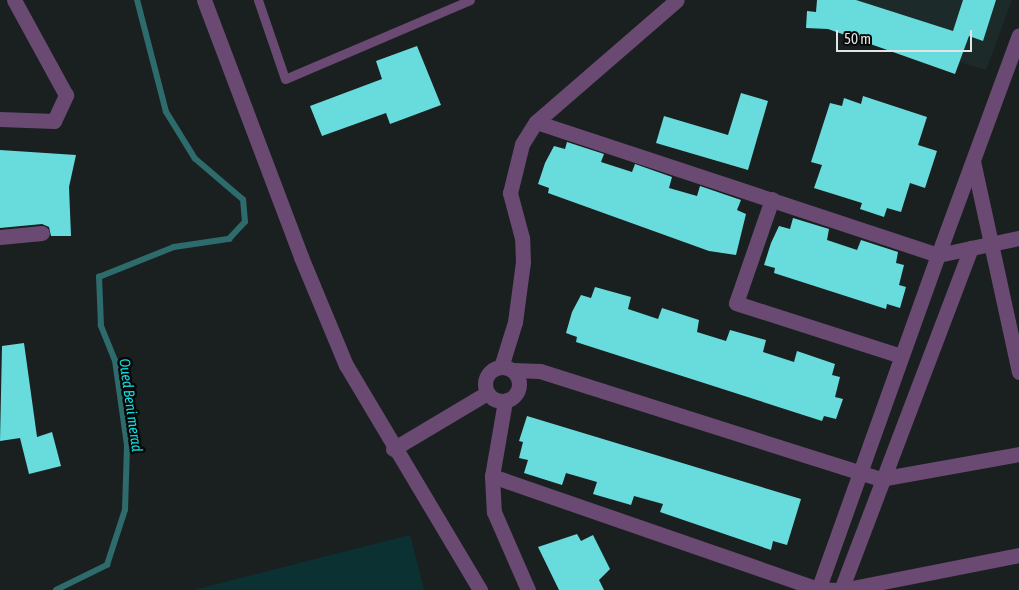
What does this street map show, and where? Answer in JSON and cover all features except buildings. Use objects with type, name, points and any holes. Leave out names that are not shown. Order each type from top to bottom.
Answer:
[{"type":"street","points":[[0,119],[54,121],[66,96],[14,0]]},
{"type":"street","points":[[204,0],[300,258],[346,365],[393,449],[480,590]]},
{"type":"street","points":[[528,590],[494,512],[492,476],[505,401],[519,387],[507,369],[523,262],[510,182],[522,144],[536,122],[677,0]]},
{"type":"street","points":[[819,590],[901,356],[1019,35]]},
{"type":"street","points":[[536,122],[938,255],[1019,238]]},
{"type":"street","points":[[973,161],[1019,372]]},
{"type":"street","points":[[772,199],[736,304],[901,356]]},
{"type":"street","points":[[0,238],[42,233]]},
{"type":"street","points":[[841,590],[880,479],[971,248]]},
{"type":"street","points":[[487,393],[486,376],[507,369],[540,371],[859,475],[880,479],[1019,454]]},
{"type":"street","points":[[393,449],[487,393]]},
{"type":"street","points":[[487,393],[505,401]]},
{"type":"street","points":[[492,476],[819,590],[836,590]]},
{"type":"street","points":[[841,590],[1019,555]]},
{"type":"lane","points":[[258,0],[285,79],[470,0]]},
{"type":"shaded area","points":[[826,0],[1012,0],[986,70],[820,19]]},
{"type":"shaded area","points":[[410,535],[424,590],[193,590]]},
{"type":"waterway","name":"Oued Beni merad","points":[[56,590],[107,565],[125,510],[127,445],[115,361],[101,326],[99,277],[174,247],[229,239],[245,222],[243,200],[195,159],[166,112],[137,0]]}]
